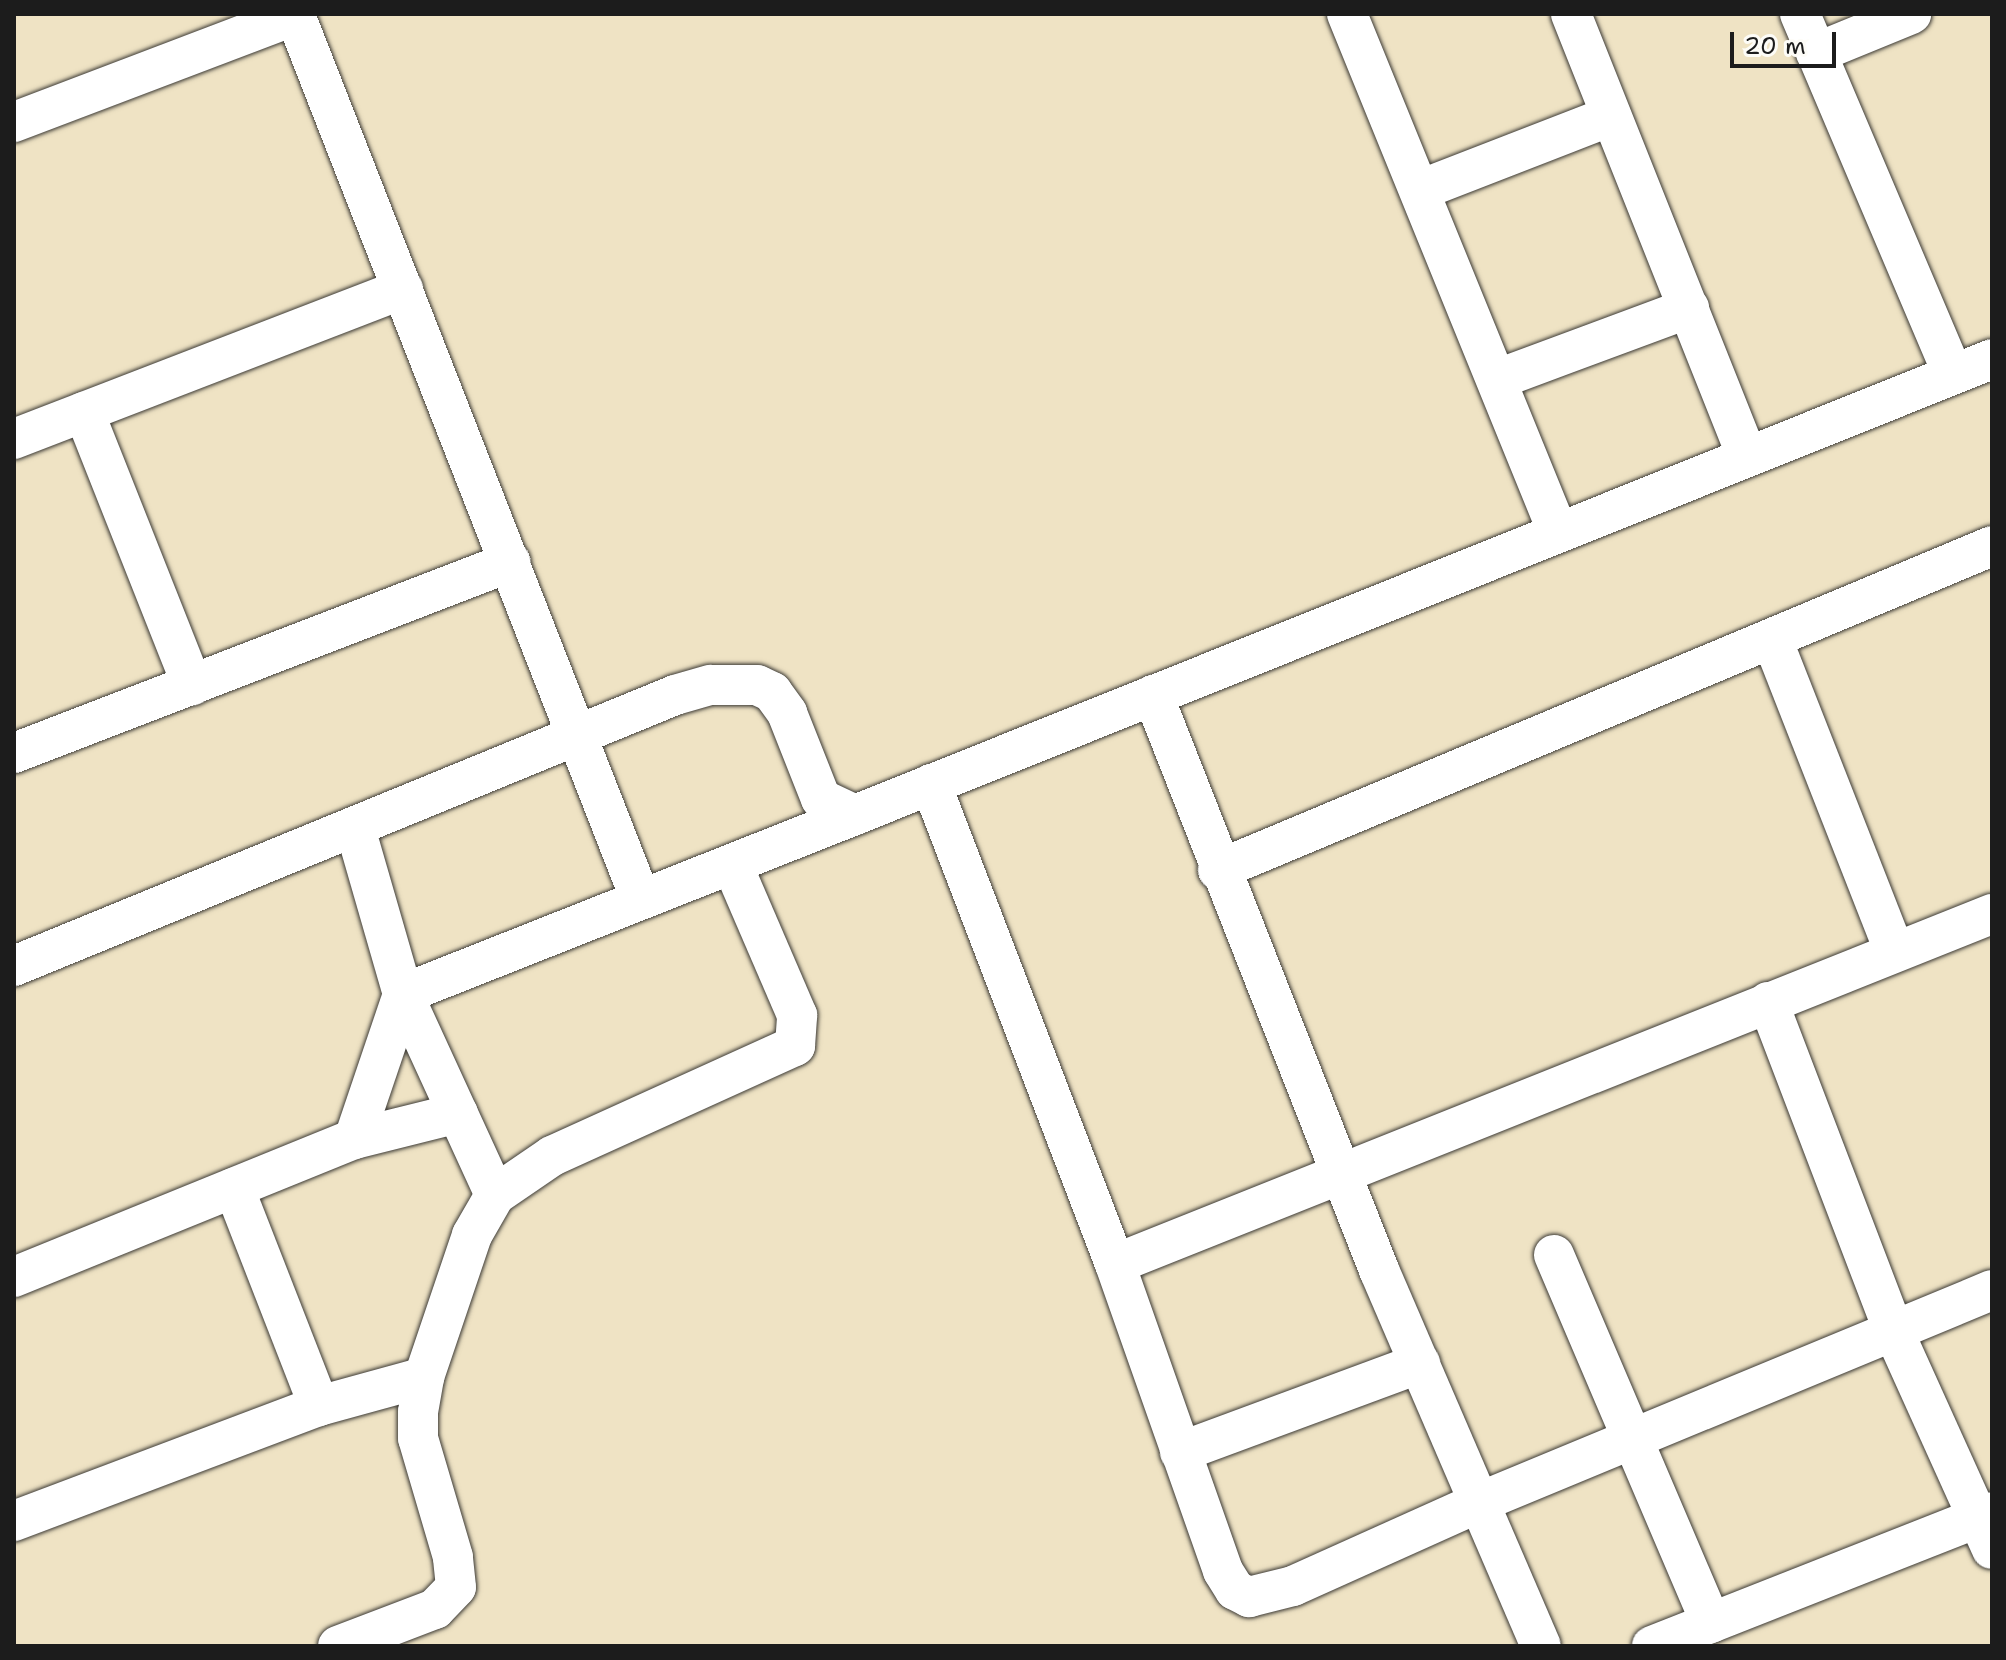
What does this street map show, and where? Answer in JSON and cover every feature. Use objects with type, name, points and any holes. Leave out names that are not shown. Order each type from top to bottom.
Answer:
[{"type":"street","points":[[1347,14],[1557,530]]},
{"type":"street","points":[[1571,14],[1747,456]]},
{"type":"street","points":[[1800,14],[1953,374]]},
{"type":"street","points":[[1816,53],[1911,14]]},
{"type":"street","points":[[14,122],[295,15],[641,900]]},
{"type":"street","points":[[1420,190],[1611,116]]},
{"type":"street","points":[[14,439],[403,289]]},
{"type":"street","points":[[1498,379],[1689,308]]},
{"type":"street","points":[[354,1139],[403,994],[855,815],[1557,530],[1992,359]]},
{"type":"street","points":[[84,412],[192,685]]},
{"type":"street","points":[[1218,870],[1992,546]]},
{"type":"street","points":[[17,743],[192,685],[510,562]]},
{"type":"street","points":[[1772,639],[1894,951]]},
{"type":"street","points":[[14,966],[580,738],[675,695],[711,685],[757,685],[772,692],[787,713],[821,799],[855,815]]},
{"type":"street","points":[[1153,695],[1218,870],[1340,1171],[1541,1646]]},
{"type":"street","points":[[931,784],[1115,1264],[1223,1571],[1235,1590],[1249,1597],[1293,1586],[1480,1502],[1992,1290]]},
{"type":"street","points":[[355,828],[403,994],[495,1195]]},
{"type":"street","points":[[361,1642],[435,1609],[456,1587],[453,1557],[418,1438],[424,1377],[472,1235],[495,1195],[552,1156],[795,1046],[797,1015],[732,864]]},
{"type":"street","points":[[1115,1264],[1340,1171],[1992,914]]},
{"type":"street","points":[[1652,1646],[1988,1526],[1893,1330],[1768,1002]]},
{"type":"street","points":[[14,1277],[354,1139],[458,1113]]},
{"type":"street","points":[[234,1188],[319,1406]]},
{"type":"street","points":[[1554,1255],[1711,1623]]},
{"type":"street","points":[[1180,1452],[1420,1363]]},
{"type":"street","points":[[14,1521],[319,1406],[424,1377]]}]
